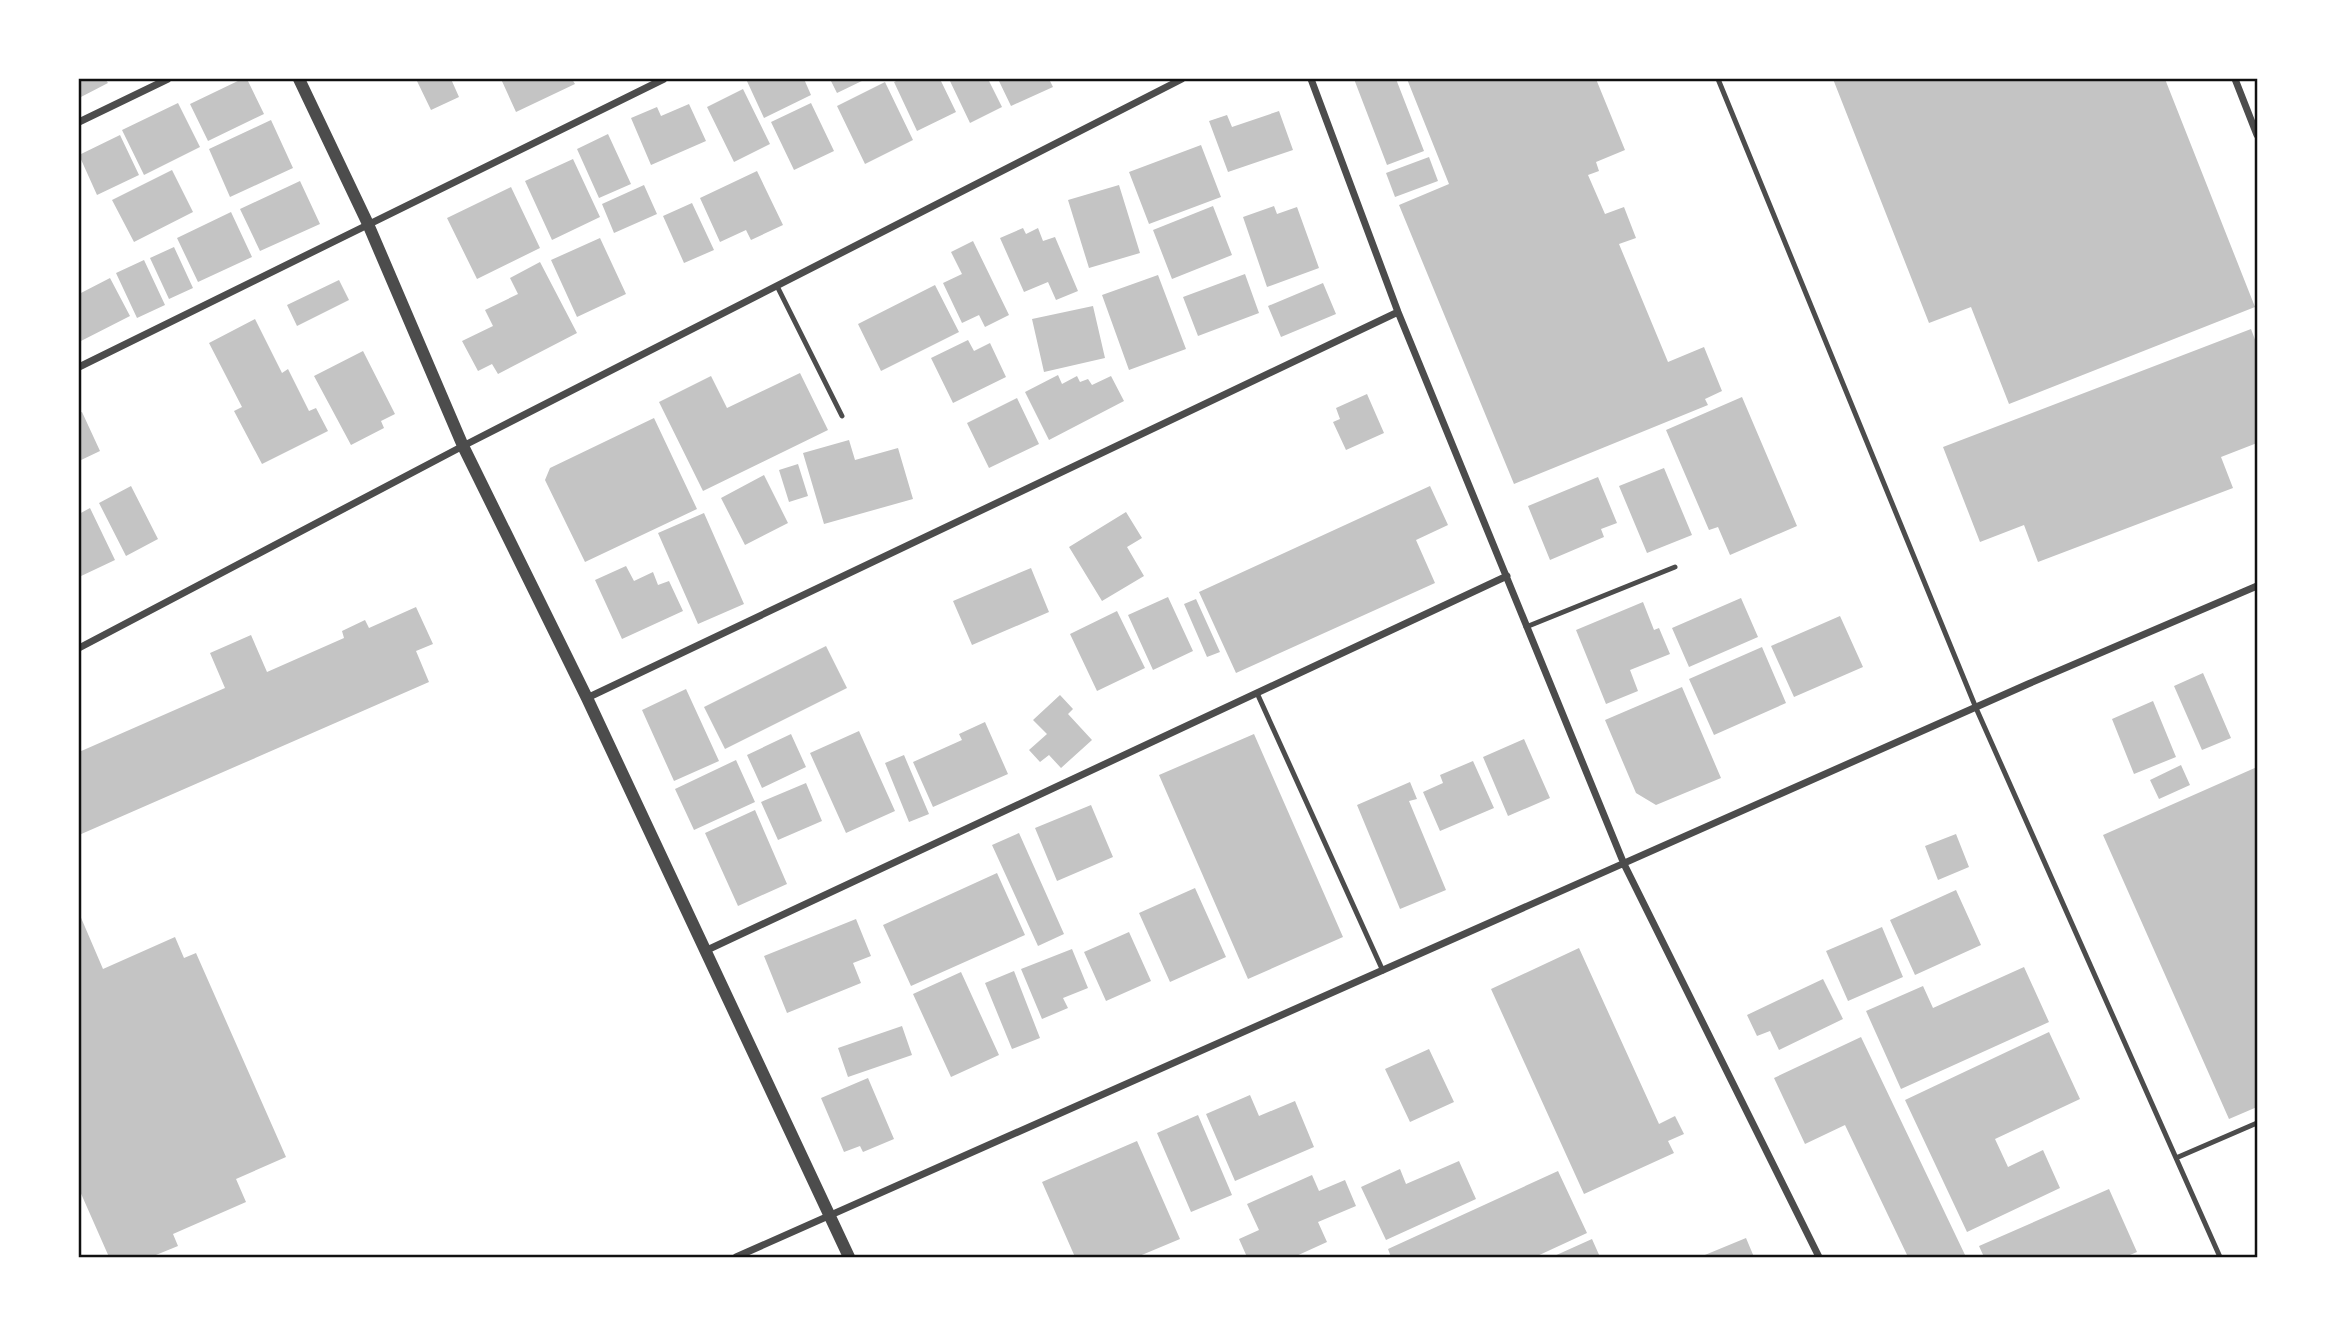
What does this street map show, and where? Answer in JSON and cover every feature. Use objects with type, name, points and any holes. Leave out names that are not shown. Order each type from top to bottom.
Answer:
[{"type":"street","points":[[79,122],[168,79]]},
{"type":"street","points":[[299,79],[368,224],[463,446],[587,698],[849,1257]]},
{"type":"street","points":[[79,367],[664,79]]},
{"type":"street","points":[[79,648],[463,446],[1182,79]]},
{"type":"street","points":[[1311,79],[1398,312],[1624,864],[1819,1257]]},
{"type":"street","points":[[2235,79],[2257,135]]},
{"type":"street","points":[[587,698],[1398,312]]},
{"type":"street","points":[[705,951],[1507,576]]},
{"type":"street","points":[[736,1257],[2257,586]]},
{"type":"lane","points":[[1718,79],[1976,708],[2220,1257]]},
{"type":"lane","points":[[777,286],[842,416]]},
{"type":"lane","points":[[1526,627],[1675,566]]},
{"type":"lane","points":[[1257,693],[1383,971]]},
{"type":"lane","points":[[2176,1158],[2257,1123]]},
{"type":"building","points":[[79,79],[105,79],[108,83],[79,98]]},
{"type":"building","points":[[247,79],[264,114],[208,141],[190,104]]},
{"type":"building","points":[[416,79],[451,79],[459,97],[431,110]]},
{"type":"building","points":[[501,79],[572,79],[575,84],[516,112]]},
{"type":"building","points":[[746,79],[804,79],[811,95],[764,118]]},
{"type":"building","points":[[830,79],[866,79],[837,93]]},
{"type":"building","points":[[900,79],[940,79],[956,112],[917,131],[894,82]]},
{"type":"building","points":[[949,79],[988,79],[1002,107],[970,123]]},
{"type":"building","points":[[998,79],[1049,79],[1053,87],[1011,106]]},
{"type":"building","points":[[1354,79],[1396,79],[1424,151],[1387,165]]},
{"type":"building","points":[[1407,79],[1596,79],[1625,150],[1596,162],[1599,171],[1588,175],[1605,214],[1624,207],[1636,238],[1619,244],[1668,362],[1704,347],[1722,391],[1705,399],[1708,405],[1514,484],[1399,205],[1449,184]]},
{"type":"building","points":[[1833,79],[2165,79],[2255,307],[2009,404],[1971,307],[1929,323]]},
{"type":"building","points":[[885,82],[913,140],[865,164],[837,106]]},
{"type":"building","points":[[743,89],[770,144],[734,162],[707,107]]},
{"type":"building","points":[[178,103],[200,147],[144,175],[122,130]]},
{"type":"building","points":[[811,103],[834,151],[794,170],[771,122]]},
{"type":"building","points":[[689,104],[706,141],[651,165],[631,118],[657,107],[661,116]]},
{"type":"building","points":[[1279,111],[1293,150],[1228,172],[1209,121],[1227,115],[1232,127]]},
{"type":"building","points":[[271,120],[293,168],[230,197],[209,149]]},
{"type":"building","points":[[608,134],[631,184],[599,198],[577,149]]},
{"type":"building","points":[[120,135],[139,175],[97,195],[79,155]]},
{"type":"building","points":[[1201,145],[1221,197],[1149,224],[1129,172]]},
{"type":"building","points":[[1429,157],[1438,181],[1395,197],[1386,173]]},
{"type":"building","points":[[573,159],[600,217],[552,240],[525,181]]},
{"type":"building","points":[[172,170],[193,212],[134,242],[112,200]]},
{"type":"building","points":[[757,171],[783,225],[751,240],[746,230],[720,242],[700,198]]},
{"type":"building","points":[[300,181],[320,224],[260,251],[240,209]]},
{"type":"building","points":[[644,185],[657,214],[614,233],[602,204]]},
{"type":"building","points":[[1119,185],[1140,253],[1089,268],[1068,200]]},
{"type":"building","points":[[511,187],[540,248],[477,279],[447,218]]},
{"type":"building","points":[[692,203],[714,250],[684,263],[663,216]]},
{"type":"building","points":[[1213,206],[1232,255],[1172,279],[1153,230]]},
{"type":"building","points":[[1274,206],[1277,214],[1297,207],[1319,268],[1267,287],[1243,217]]},
{"type":"building","points":[[231,212],[252,257],[198,282],[177,238]]},
{"type":"building","points":[[1023,228],[1026,234],[1038,228],[1043,241],[1055,237],[1078,291],[1056,300],[1048,282],[1024,292],[1000,238]]},
{"type":"building","points":[[600,238],[626,294],[577,317],[551,260]]},
{"type":"building","points":[[973,241],[1009,315],[985,327],[979,315],[962,323],[943,283],[962,274],[951,252]]},
{"type":"building","points":[[174,247],[193,288],[169,299],[150,258]]},
{"type":"building","points":[[144,260],[165,305],[137,318],[116,273]]},
{"type":"building","points":[[540,262],[577,333],[498,374],[492,364],[478,371],[462,341],[493,326],[485,310],[518,294],[510,278]]},
{"type":"building","points":[[1245,274],[1259,313],[1198,336],[1183,297]]},
{"type":"building","points":[[1158,275],[1186,349],[1129,370],[1102,295]]},
{"type":"building","points":[[110,278],[130,316],[79,342],[79,294]]},
{"type":"building","points":[[339,280],[349,300],[297,326],[287,305]]},
{"type":"building","points":[[1323,283],[1336,314],[1281,337],[1268,306]]},
{"type":"building","points":[[935,285],[959,332],[881,371],[858,324]]},
{"type":"building","points":[[1093,306],[1105,358],[1044,372],[1032,319]]},
{"type":"building","points":[[255,319],[282,373],[288,369],[309,411],[316,408],[328,431],[262,464],[234,411],[242,407],[209,343]]},
{"type":"building","points":[[2251,329],[2257,345],[2257,443],[2221,457],[2233,488],[2038,562],[2024,525],[1980,542],[1943,447]]},
{"type":"building","points":[[968,340],[974,351],[990,343],[1006,377],[953,403],[931,358]]},
{"type":"building","points":[[363,351],[395,414],[381,421],[384,428],[351,445],[314,376]]},
{"type":"building","points":[[800,373],[828,430],[703,491],[659,402],[711,376],[727,408]]},
{"type":"building","points":[[1058,375],[1062,384],[1077,376],[1080,382],[1088,379],[1092,385],[1111,376],[1124,401],[1049,440],[1025,392]]},
{"type":"building","points":[[1367,394],[1384,433],[1346,450],[1333,422],[1340,419],[1336,408]]},
{"type":"building","points":[[1742,397],[1797,526],[1730,555],[1718,527],[1709,530],[1666,430]]},
{"type":"building","points":[[1017,398],[1039,444],[989,468],[967,423]]},
{"type":"building","points":[[82,412],[100,451],[79,461],[79,413]]},
{"type":"building","points":[[654,418],[697,509],[585,562],[545,480],[550,468]]},
{"type":"building","points":[[849,440],[855,460],[898,448],[913,499],[824,524],[803,453]]},
{"type":"building","points":[[798,464],[808,496],[789,502],[779,470]]},
{"type":"building","points":[[1664,468],[1692,535],[1647,553],[1619,486]]},
{"type":"building","points":[[764,475],[788,523],[745,545],[721,498]]},
{"type":"building","points":[[1598,477],[1617,523],[1601,529],[1604,537],[1550,560],[1528,506]]},
{"type":"building","points":[[131,486],[158,539],[126,556],[99,503]]},
{"type":"building","points":[[1430,486],[1448,525],[1416,540],[1435,583],[1236,673],[1199,592]]},
{"type":"building","points":[[90,508],[115,560],[79,577],[79,514]]},
{"type":"building","points":[[1126,512],[1142,538],[1127,547],[1144,576],[1102,601],[1069,547]]},
{"type":"building","points":[[704,513],[744,604],[698,624],[658,533]]},
{"type":"building","points":[[626,566],[634,581],[653,572],[658,585],[669,581],[683,611],[622,639],[595,580]]},
{"type":"building","points":[[1031,568],[1049,612],[972,645],[953,601]]},
{"type":"building","points":[[1168,597],[1193,651],[1153,670],[1128,615]]},
{"type":"building","points":[[1741,598],[1758,637],[1689,667],[1672,628]]},
{"type":"building","points":[[1196,599],[1220,652],[1207,657],[1184,604]]},
{"type":"building","points":[[1643,602],[1654,630],[1659,628],[1670,654],[1630,670],[1638,691],[1606,704],[1576,630]]},
{"type":"building","points":[[416,607],[433,644],[416,651],[429,682],[79,835],[79,752],[225,688],[210,653],[251,635],[267,672],[344,638],[342,631],[365,620],[369,628]]},
{"type":"building","points":[[1117,611],[1145,668],[1097,691],[1070,634]]},
{"type":"building","points":[[1840,616],[1863,667],[1794,697],[1771,646]]},
{"type":"building","points":[[826,646],[847,688],[725,749],[704,707]]},
{"type":"building","points":[[1762,647],[1786,703],[1714,735],[1689,679]]},
{"type":"building","points":[[2203,673],[2231,738],[2202,750],[2174,686]]},
{"type":"building","points":[[1682,687],[1721,778],[1656,805],[1636,793],[1605,720]]},
{"type":"building","points":[[686,689],[719,761],[674,781],[642,710]]},
{"type":"building","points":[[1060,695],[1073,709],[1068,714],[1092,740],[1061,768],[1049,755],[1040,762],[1029,750],[1047,734],[1033,720]]},
{"type":"building","points":[[2153,701],[2176,757],[2134,774],[2112,719]]},
{"type":"building","points":[[985,722],[1008,774],[933,807],[913,762],[962,740],[959,734]]},
{"type":"building","points":[[859,731],[895,811],[846,833],[810,753]]},
{"type":"building","points":[[791,734],[806,767],[762,788],[747,755]]},
{"type":"building","points":[[1254,734],[1343,937],[1248,979],[1159,775]]},
{"type":"building","points":[[1524,739],[1550,798],[1508,816],[1483,757]]},
{"type":"building","points":[[904,755],[929,814],[909,822],[885,763]]},
{"type":"building","points":[[736,760],[755,802],[694,830],[675,789]]},
{"type":"building","points":[[1473,761],[1494,808],[1440,831],[1423,792],[1443,783],[1440,775]]},
{"type":"building","points":[[2181,765],[2190,785],[2159,799],[2150,780]]},
{"type":"building","points":[[2257,767],[2257,1107],[2229,1119],[2103,835]]},
{"type":"building","points":[[1410,782],[1417,799],[1409,801],[1446,890],[1400,909],[1357,805]]},
{"type":"building","points":[[806,783],[822,821],[778,840],[761,802]]},
{"type":"building","points":[[1091,805],[1113,857],[1057,881],[1035,828]]},
{"type":"building","points":[[755,810],[787,884],[738,906],[705,833]]},
{"type":"building","points":[[1019,833],[1064,934],[1038,946],[992,845]]},
{"type":"building","points":[[1956,834],[1969,867],[1938,880],[1925,846]]},
{"type":"building","points":[[997,873],[1025,935],[911,986],[883,925]]},
{"type":"building","points":[[1195,888],[1226,957],[1170,982],[1139,913]]},
{"type":"building","points":[[1956,890],[1981,945],[1915,975],[1890,920]]},
{"type":"building","points":[[79,913],[103,969],[175,937],[184,958],[196,953],[286,1157],[236,1179],[246,1202],[173,1234],[178,1246],[151,1257],[109,1257],[79,1189]]},
{"type":"building","points":[[856,919],[871,956],[853,963],[861,983],[787,1013],[764,956]]},
{"type":"building","points":[[1882,927],[1903,977],[1848,1001],[1826,951]]},
{"type":"building","points":[[1129,932],[1151,981],[1106,1001],[1084,952]]},
{"type":"building","points":[[1579,948],[1659,1124],[1675,1116],[1684,1134],[1668,1141],[1674,1153],[1584,1194],[1491,989]]},
{"type":"building","points":[[1072,949],[1088,988],[1063,998],[1068,1008],[1042,1019],[1021,969]]},
{"type":"building","points":[[2024,967],[2049,1022],[1901,1089],[1866,1011],[1923,986],[1933,1008]]},
{"type":"building","points":[[1014,971],[1040,1038],[1012,1049],[985,983]]},
{"type":"building","points":[[961,972],[999,1055],[951,1077],[913,994]]},
{"type":"building","points":[[1823,979],[1843,1019],[1779,1050],[1770,1031],[1757,1036],[1747,1015]]},
{"type":"building","points":[[902,1026],[912,1055],[848,1077],[838,1048]]},
{"type":"building","points":[[2049,1032],[2080,1099],[1995,1139],[2008,1167],[2043,1150],[2060,1188],[1967,1232],[1905,1100]]},
{"type":"building","points":[[1861,1037],[1966,1257],[1908,1257],[1845,1125],[1805,1144],[1774,1078]]},
{"type":"building","points":[[1429,1049],[1454,1102],[1410,1122],[1385,1069]]},
{"type":"building","points":[[868,1078],[894,1139],[863,1152],[860,1146],[844,1152],[821,1098]]},
{"type":"building","points":[[1250,1095],[1259,1116],[1295,1101],[1314,1147],[1235,1181],[1206,1114]]},
{"type":"building","points":[[1198,1115],[1232,1195],[1191,1212],[1157,1133]]},
{"type":"building","points":[[1137,1141],[1180,1239],[1137,1257],[1075,1257],[1042,1182]]},
{"type":"building","points":[[1459,1161],[1476,1199],[1386,1240],[1361,1187],[1400,1169],[1406,1184]]},
{"type":"building","points":[[1558,1171],[1587,1233],[1535,1257],[1391,1257],[1388,1249]]},
{"type":"building","points":[[1312,1175],[1319,1191],[1345,1180],[1356,1206],[1318,1222],[1327,1242],[1294,1257],[1247,1257],[1239,1239],[1259,1230],[1247,1204]]},
{"type":"building","points":[[2109,1189],[2137,1252],[2125,1257],[1984,1257],[1979,1246]]},
{"type":"building","points":[[1746,1238],[1754,1257],[1700,1257]]},
{"type":"building","points":[[1592,1239],[1600,1257],[1552,1257]]}]
